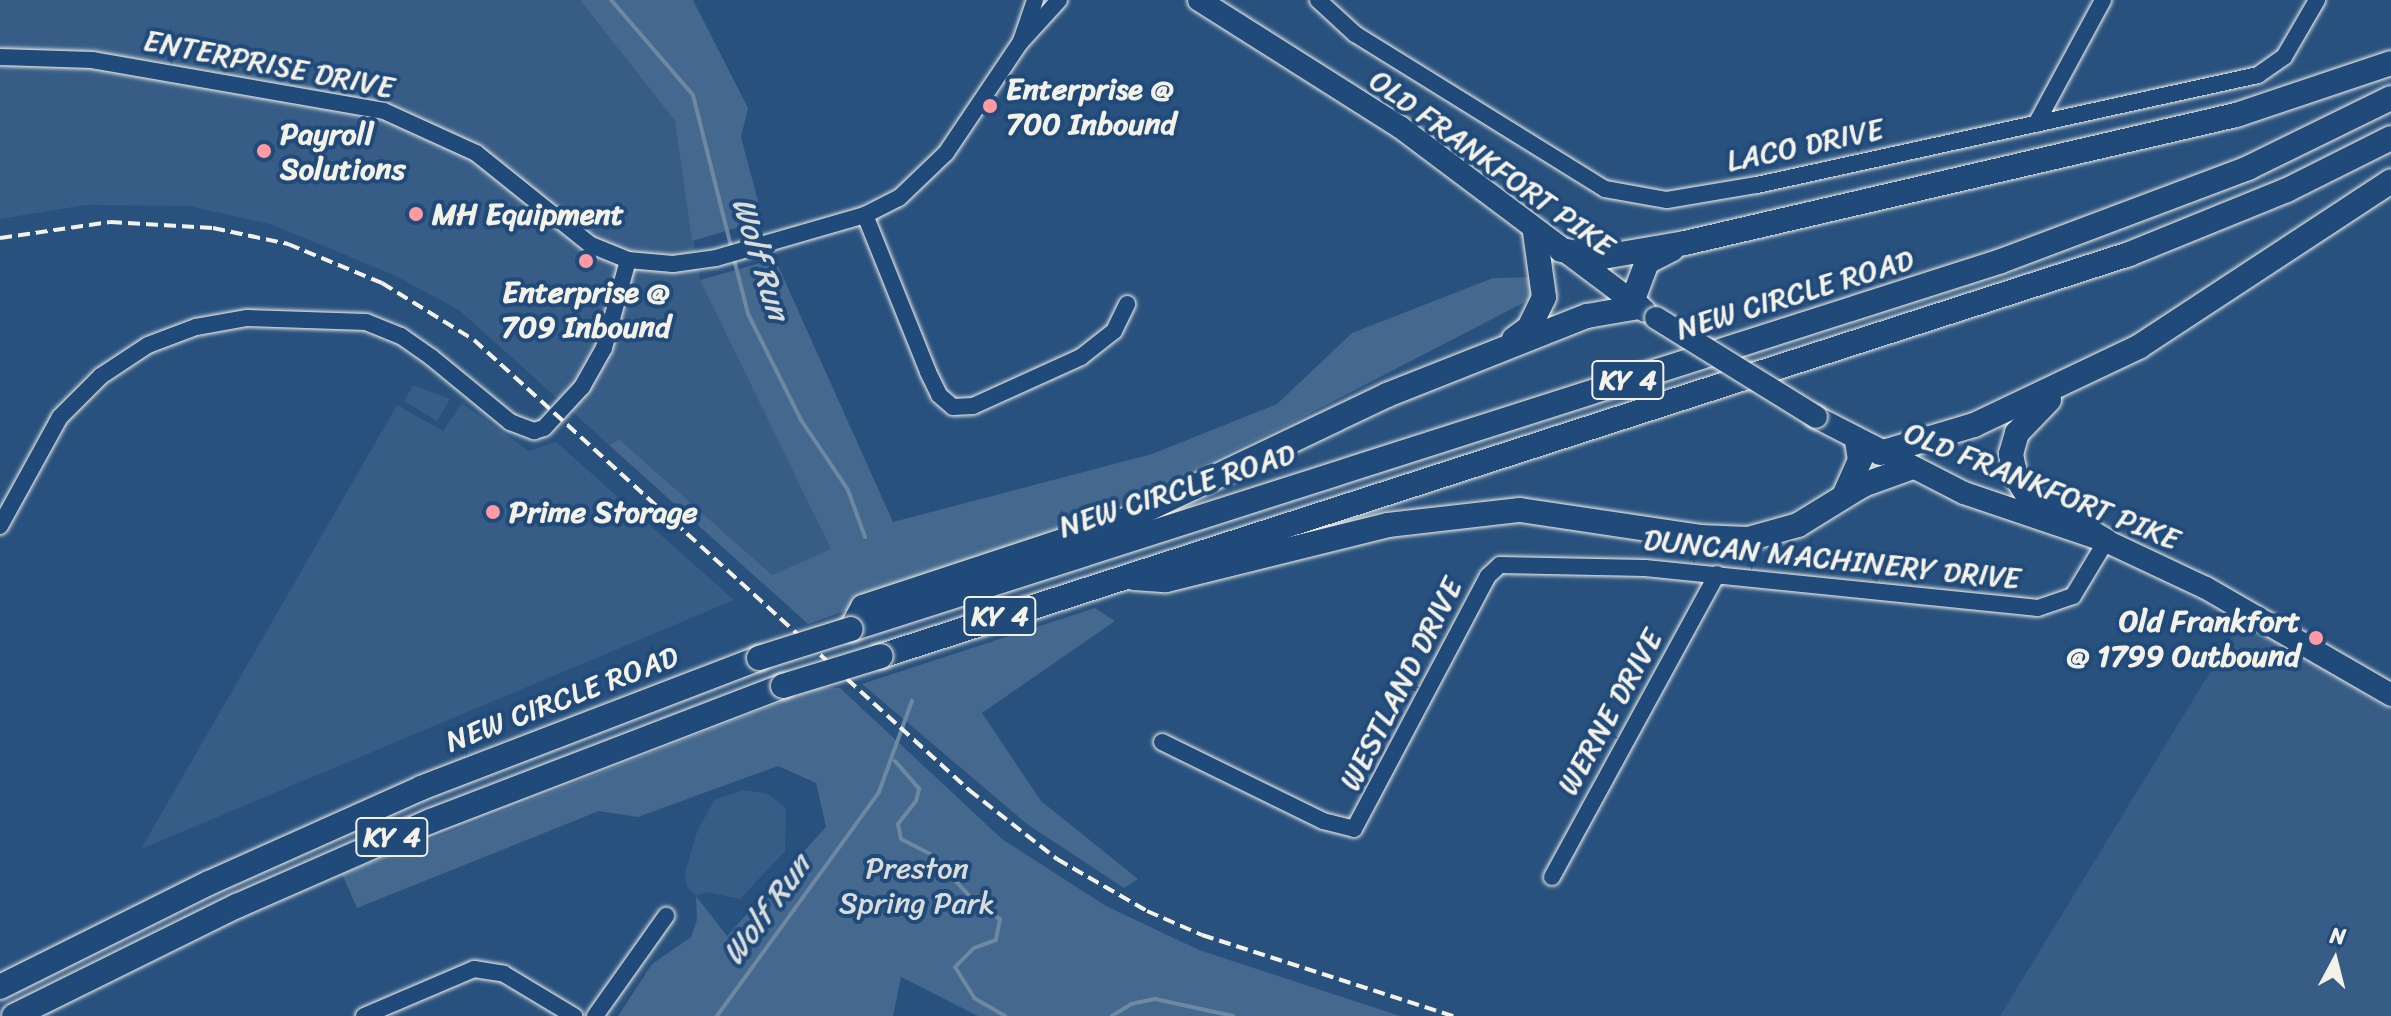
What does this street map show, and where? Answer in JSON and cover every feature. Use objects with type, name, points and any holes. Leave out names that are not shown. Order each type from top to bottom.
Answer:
[{"type":"highway","points":[[1561,250],[1603,257],[1685,243],[2236,115],[2391,63]]},
{"type":"highway","name":"NEW CIRCLE ROAD","points":[[0,987],[209,883],[421,788],[759,658],[1989,265],[2248,168],[2391,98]]},
{"type":"highway","name":"KY 4","points":[[14,1016],[403,833],[783,686],[2129,254],[2287,190],[2391,138]]},
{"type":"highway","points":[[1880,453],[1974,425],[2140,346],[2391,181]]},
{"type":"highway","points":[[1499,349],[1529,328],[1541,311],[1545,277],[1535,232]]},
{"type":"highway","points":[[851,629],[863,607],[1123,521],[1387,395],[1499,349],[1587,316],[1643,309],[1647,262],[1685,243]]},
{"type":"highway","points":[[2064,383],[2017,433],[2011,461],[2027,494],[2106,541]]},
{"type":"highway","points":[[1843,498],[1860,460],[1857,440]]},
{"type":"highway","points":[[1120,577],[1166,580],[1388,525],[1520,510],[1740,540],[1798,525],[1843,498],[1910,468]]},
{"type":"main road","name":"OLD FRANKFORT PIKE","points":[[1199,0],[1400,127],[1535,232],[1643,309],[1816,417],[1880,453],[1964,493],[2106,541],[2206,588],[2391,695]]},
{"type":"street","name":"ENTERPRISE DRIVE","points":[[1020,43],[1035,0]]},
{"type":"street","name":"ENTERPRISE DRIVE","points":[[0,57],[92,60],[384,111],[476,153],[591,245],[628,260],[673,264],[719,258],[865,215],[899,198],[936,165],[1020,43],[1059,0]]},
{"type":"street","name":"LACO DRIVE","points":[[1318,0],[1355,34],[1605,189],[1636,198],[1682,199],[2258,75],[2284,57],[2317,0]]},
{"type":"street","points":[[2036,124],[2103,0]]},
{"type":"street","points":[[865,215],[928,372],[939,395],[953,407],[973,406],[1081,357],[1114,331],[1127,304]]},
{"type":"street","points":[[0,526],[60,417],[101,376],[148,345],[221,322],[316,316],[366,322],[401,336],[510,422],[534,431],[544,428],[582,387],[604,348],[628,260]]},
{"type":"street","name":"DUNCAN MACHINERY DRIVE","points":[[1519,561],[1717,574],[2038,608],[2073,596],[2106,541]]},
{"type":"street","name":"WESTLAND DRIVE","points":[[1162,742],[1323,821],[1354,829],[1488,576],[1500,565],[1519,561]]},
{"type":"street","name":"WERNE DRIVE","points":[[1552,877],[1717,574]]},
{"type":"street","points":[[595,1016],[666,916]]},
{"type":"street","points":[[364,1016],[474,969],[504,974],[574,1016]]},
{"type":"shaded area","points":[[0,0],[580,0],[675,121],[700,280],[832,549],[772,575],[619,439],[609,445],[459,310],[394,275],[270,224],[189,206],[85,205],[0,219]]},
{"type":"shaded area","points":[[413,385],[450,399],[437,421],[404,401]]},
{"type":"shaded area","points":[[462,403],[529,451],[556,442],[734,600],[141,849],[397,405],[443,431]]},
{"type":"shaded area","points":[[2243,618],[2391,711],[2391,1016],[2000,1016]]},
{"type":"shaded area","points":[[743,790],[768,794],[786,808],[785,851],[740,899],[706,892],[696,896],[687,887],[685,873],[697,832],[714,800]]},
{"type":"green space","points":[[580,0],[693,0],[748,108],[741,137],[763,220],[692,241],[675,121]]},
{"type":"green space","points":[[775,259],[893,522],[1152,454],[1277,404],[1352,333],[1493,278],[1538,277],[1529,300],[1293,422],[1044,541],[808,624],[609,445],[619,439],[772,575],[831,549],[700,280]]},
{"type":"green space","points":[[1095,608],[1115,621],[982,713],[1041,801],[1138,879],[1124,888],[1027,824],[862,684]]},
{"type":"green space","name":"Preston Spring Park","points":[[819,687],[840,688],[1002,839],[1106,906],[1199,950],[1400,1016],[978,1016],[901,977],[893,1016],[618,1016],[652,964],[691,937],[697,920],[696,896],[727,936],[826,827],[816,783],[778,766],[638,817],[599,811],[357,908],[342,874]]},
{"type":"waterway","name":"Wolf Run","points":[[611,0],[693,95],[732,250]]},
{"type":"waterway","name":"Wolf Run","points":[[734,259],[748,314],[801,420],[848,490],[865,537]]},
{"type":"waterway","name":"Wolf Run","points":[[717,1016],[879,792],[912,701]]},
{"type":"waterway","points":[[895,761],[919,789],[916,801],[898,824],[901,839],[930,854],[981,908],[1000,919],[996,940],[974,948],[955,967],[974,998],[1005,1016]]},
{"type":"waterway","points":[[1112,1016],[1131,1004],[1155,999],[1233,1016]]},
{"type":"railway","points":[[0,238],[110,222],[213,228],[288,244],[382,283],[474,340],[969,790],[1057,859],[1147,911],[1202,935],[1453,1016]]},
{"type":"place","name":"Enterprise @ 700 Inbound","points":[[990,106]]},
{"type":"place","name":"Payroll Solutions","points":[[264,151]]},
{"type":"place","name":"MH Equipment","points":[[416,214]]},
{"type":"place","name":"Enterprise @ 709 Inbound","points":[[586,261]]},
{"type":"place","name":"Prime Storage","points":[[493,512]]},
{"type":"place","name":"Old Frankfort @ 1799 Outbound","points":[[2316,638]]}]
